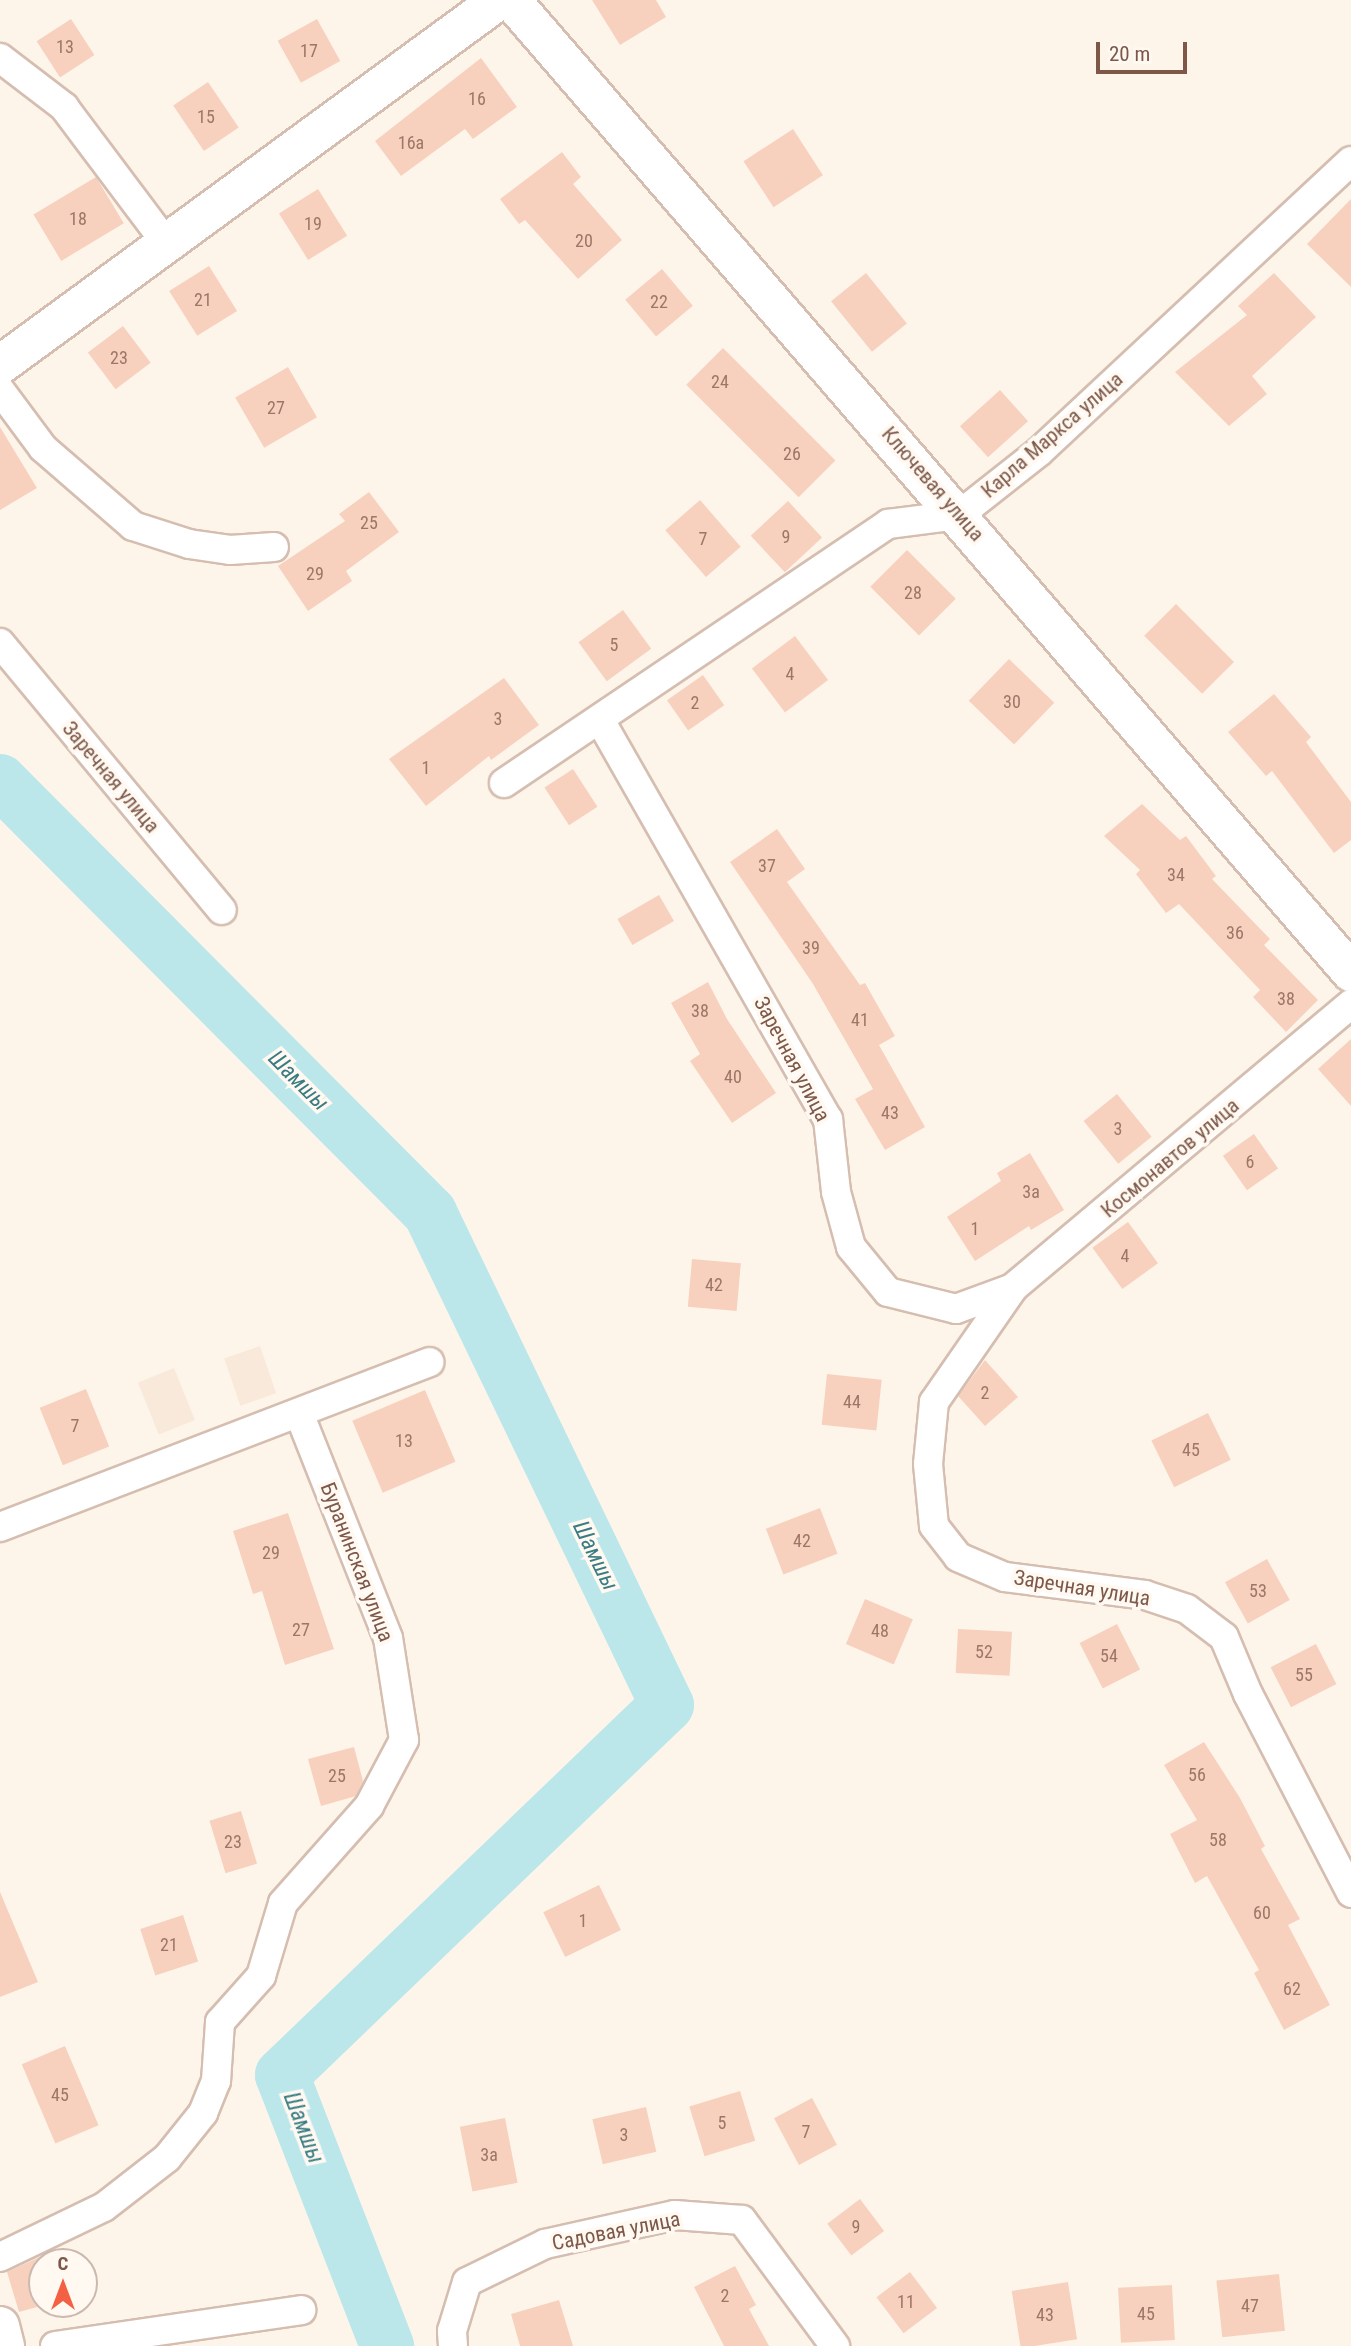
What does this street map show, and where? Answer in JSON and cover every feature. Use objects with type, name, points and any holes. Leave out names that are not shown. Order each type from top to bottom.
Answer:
[{"type":"street","points":[[0,365],[499,0]]},
{"type":"street","name":"Ключевая улица","points":[[511,0],[960,515],[1351,972]]},
{"type":"street","points":[[0,58],[64,107],[166,243]]},
{"type":"street","name":"Карла Маркса улица","points":[[960,515],[1040,451],[1351,161]]},
{"type":"street","points":[[0,390],[43,448],[133,526],[189,544],[230,550],[274,547]]},
{"type":"street","points":[[504,783],[888,524],[960,515]]},
{"type":"street","name":"Заречная улица","points":[[0,643],[222,910]]},
{"type":"street","name":"Заречная улица","points":[[600,720],[828,1119],[836,1192],[851,1247],[888,1292],[956,1309],[1013,1287]]},
{"type":"street","name":"Космонавтов улица","points":[[995,1316],[1013,1287],[1351,1004]]},
{"type":"street","name":"Заречная улица","points":[[995,1316],[934,1402],[928,1464],[934,1526],[958,1557],[1005,1577],[1145,1595],[1187,1609],[1224,1637],[1248,1694],[1351,1893]]},
{"type":"street","points":[[0,1527],[429,1362]]},
{"type":"street","name":"Буранинская улица","points":[[0,2257],[104,2207],[167,2158],[203,2113],[216,2081],[220,2022],[261,1976],[283,1903],[369,1806],[404,1740],[388,1638],[299,1413]]},
{"type":"street","name":"Садовая улица","points":[[453,2346],[452,2332],[467,2282],[545,2244],[676,2215],[742,2220],[835,2346]]},
{"type":"street","points":[[55,2346],[301,2309]]},
{"type":"street","points":[[0,2326],[5,2346]]},
{"type":"shaded area","points":[[260,1346],[276,1393],[240,1406],[224,1358]]},
{"type":"shaded area","points":[[174,1368],[195,1420],[159,1435],[138,1383]]},
{"type":"building","points":[[592,0],[656,0],[666,17],[620,45]]},
{"type":"building","points":[[71,19],[94,55],[60,77],[37,41]]},
{"type":"building","points":[[317,19],[340,61],[301,83],[278,41]]},
{"type":"building","points":[[481,58],[517,107],[473,139],[465,129],[401,176],[375,141]]},
{"type":"building","points":[[208,82],[239,128],[204,151],[173,105]]},
{"type":"building","points":[[793,129],[823,175],[773,207],[744,161]]},
{"type":"building","points":[[562,152],[581,177],[573,184],[622,240],[578,279],[525,220],[519,224],[500,199]]},
{"type":"building","points":[[96,177],[124,223],[61,261],[33,215]]},
{"type":"building","points":[[318,189],[347,236],[308,260],[279,213]]},
{"type":"building","points":[[1351,199],[1351,287],[1307,244]]},
{"type":"building","points":[[209,266],[237,311],[197,336],[169,291]]},
{"type":"building","points":[[662,269],[693,306],[656,337],[625,300]]},
{"type":"building","points":[[866,273],[907,324],[872,352],[831,301]]},
{"type":"building","points":[[1274,273],[1316,317],[1252,376],[1267,394],[1229,426],[1175,372],[1247,315],[1238,306]]},
{"type":"building","points":[[123,326],[151,363],[116,389],[88,352]]},
{"type":"building","points":[[723,348],[835,460],[799,497],[686,385]]},
{"type":"building","points":[[288,367],[317,417],[264,448],[235,398]]},
{"type":"building","points":[[1000,390],[1028,421],[988,457],[960,426]]},
{"type":"building","points":[[0,427],[37,488],[0,510]]},
{"type":"building","points":[[369,492],[399,532],[346,571],[352,581],[308,611],[278,566],[345,521],[339,514]]},
{"type":"building","points":[[700,500],[741,547],[706,577],[665,530]]},
{"type":"building","points":[[788,501],[822,538],[785,572],[751,536]]},
{"type":"building","points":[[907,550],[956,599],[919,636],[870,587]]},
{"type":"building","points":[[1176,604],[1234,662],[1202,694],[1144,636]]},
{"type":"building","points":[[623,610],[651,649],[607,681],[579,642]]},
{"type":"building","points":[[795,636],[828,680],[785,712],[752,668]]},
{"type":"building","points":[[1009,659],[1054,703],[1014,744],[969,701]]},
{"type":"building","points":[[703,675],[724,705],[688,731],[667,700]]},
{"type":"building","points":[[504,678],[539,725],[491,760],[489,756],[426,806],[389,759]]},
{"type":"building","points":[[1274,694],[1311,737],[1306,742],[1351,802],[1351,840],[1334,853],[1272,771],[1266,776],[1228,732]]},
{"type":"building","points":[[573,769],[598,807],[569,825],[544,788]]},
{"type":"building","points":[[1142,804],[1180,840],[1186,836],[1216,876],[1212,879],[1270,939],[1264,945],[1318,1000],[1286,1032],[1253,997],[1260,990],[1179,904],[1166,913],[1136,874],[1140,870],[1104,836]]},
{"type":"building","points":[[777,829],[805,869],[787,882],[860,985],[865,983],[895,1036],[879,1045],[925,1127],[885,1150],[855,1099],[873,1089],[813,984],[730,862]]},
{"type":"building","points":[[659,895],[674,921],[632,945],[617,919]]},
{"type":"building","points":[[708,982],[727,1019],[776,1093],[732,1123],[690,1061],[700,1054],[671,1003]]},
{"type":"building","points":[[1351,1039],[1351,1106],[1318,1069]]},
{"type":"building","points":[[1117,1094],[1152,1137],[1118,1164],[1084,1121]]},
{"type":"building","points":[[1254,1134],[1278,1168],[1247,1190],[1223,1156]]},
{"type":"building","points":[[1030,1153],[1064,1210],[1031,1230],[1029,1226],[975,1261],[947,1217],[1001,1181],[997,1173]]},
{"type":"building","points":[[1128,1222],[1158,1263],[1122,1289],[1092,1248]]},
{"type":"building","points":[[692,1259],[741,1263],[737,1311],[688,1307]]},
{"type":"building","points":[[985,1360],[1018,1397],[985,1426],[958,1396]]},
{"type":"building","points":[[827,1374],[882,1380],[876,1430],[822,1425]]},
{"type":"building","points":[[86,1389],[109,1446],[63,1465],[40,1408]]},
{"type":"building","points":[[425,1390],[455,1462],[383,1493],[352,1421]]},
{"type":"building","points":[[1208,1413],[1231,1460],[1174,1487],[1151,1441]]},
{"type":"building","points":[[820,1508],[838,1554],[783,1575],[766,1529]]},
{"type":"building","points":[[288,1513],[334,1649],[285,1665],[262,1591],[253,1594],[233,1531]]},
{"type":"building","points":[[1267,1559],[1290,1600],[1248,1623],[1225,1582]]},
{"type":"building","points":[[865,1599],[913,1619],[894,1664],[846,1644]]},
{"type":"building","points":[[1117,1624],[1140,1669],[1103,1689],[1080,1643]]},
{"type":"building","points":[[958,1629],[1012,1632],[1010,1676],[956,1673]]},
{"type":"building","points":[[1316,1644],[1336,1684],[1291,1707],[1271,1667]]},
{"type":"building","points":[[1204,1742],[1240,1798],[1265,1846],[1261,1849],[1300,1919],[1288,1925],[1330,2005],[1284,2030],[1254,1973],[1259,1970],[1207,1876],[1195,1883],[1170,1834],[1197,1820],[1164,1765]]},
{"type":"building","points":[[354,1747],[363,1781],[356,1796],[321,1806],[308,1759]]},
{"type":"building","points":[[241,1811],[257,1864],[226,1873],[209,1821]]},
{"type":"building","points":[[599,1885],[621,1930],[565,1957],[543,1912]]},
{"type":"building","points":[[0,1892],[38,1982],[0,1997]]},
{"type":"building","points":[[183,1915],[198,1962],[155,1976],[140,1929]]},
{"type":"building","points":[[65,2046],[99,2125],[55,2144],[22,2064]]},
{"type":"building","points":[[740,2091],[755,2141],[705,2156],[689,2106]]},
{"type":"building","points":[[812,2098],[837,2145],[799,2165],[774,2118]]},
{"type":"building","points":[[646,2107],[656,2152],[603,2164],[592,2119]]},
{"type":"building","points":[[505,2118],[518,2183],[472,2192],[460,2127]]},
{"type":"building","points":[[860,2199],[884,2231],[851,2256],[827,2224]]},
{"type":"building","points":[[28,2262],[28,2310],[19,2312],[7,2272]]},
{"type":"building","points":[[735,2266],[756,2305],[749,2309],[769,2346],[724,2346],[694,2287]]},
{"type":"building","points":[[910,2272],[937,2308],[904,2333],[876,2297]]},
{"type":"building","points":[[1279,2274],[1285,2331],[1222,2337],[1216,2281]]},
{"type":"building","points":[[1068,2282],[1077,2339],[1020,2346],[1012,2291]]},
{"type":"building","points":[[1172,2285],[1175,2340],[1121,2343],[1118,2288]]},
{"type":"building","points":[[559,2300],[573,2346],[520,2346],[511,2314]]},
{"type":"waterway","name":"Шамшы","points":[[0,781],[430,1213],[667,1705],[282,2075],[387,2346]]}]
